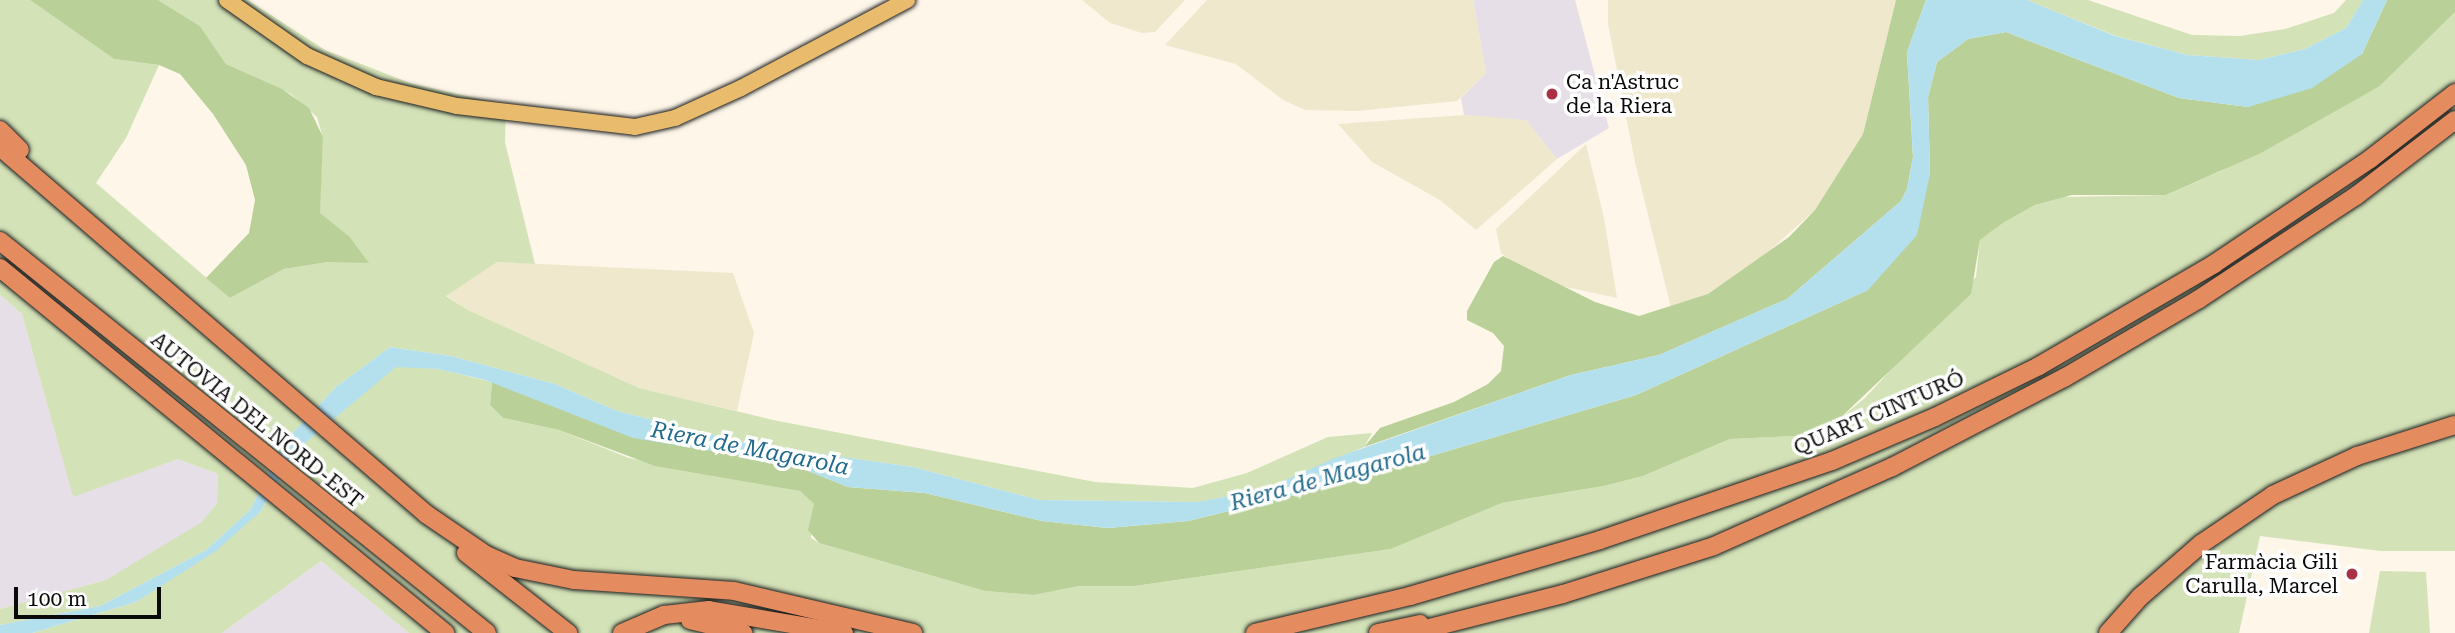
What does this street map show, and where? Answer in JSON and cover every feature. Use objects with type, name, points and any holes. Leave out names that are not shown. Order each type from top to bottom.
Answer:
[{"type":"highway","name":"QUART CINTURÓ","points":[[1255,633],[1410,596],[1600,540],[1832,461],[1935,417],[2039,366],[2214,264],[2370,159],[2455,93]]},
{"type":"highway","points":[[1410,633],[1563,594],[1714,546],[1892,467],[2064,378],[2210,292],[2356,196],[2455,120]]},
{"type":"highway","points":[[0,130],[165,287]]},
{"type":"highway","points":[[0,146],[207,323],[511,591],[568,633]]},
{"type":"highway","name":"AUTOVIA DEL NORD-EST","points":[[0,241],[488,633]]},
{"type":"highway","name":"AUTOVIA DEL NORD-EST","points":[[0,268],[335,539],[408,606],[445,633]]},
{"type":"highway","points":[[2108,633],[2140,597],[2201,544],[2273,495],[2357,456],[2455,425]]},
{"type":"highway","points":[[2122,633],[2194,559],[2306,486],[2387,453],[2455,432]]},
{"type":"highway","points":[[426,514],[486,555],[538,574],[734,591],[913,633]]},
{"type":"highway","points":[[1378,633],[1563,594]]},
{"type":"highway","points":[[408,606],[432,633]]},
{"type":"highway","points":[[627,631],[664,615],[709,610],[844,633]]},
{"type":"highway","points":[[627,631],[695,620],[743,633]]},
{"type":"main road","points":[[227,0],[307,57],[376,87],[457,106],[635,127],[675,118],[741,88],[907,0]]},
{"type":"shaded area","points":[[1082,0],[1185,0],[1155,32],[1142,33],[1110,23]]},
{"type":"shaded area","points":[[1207,0],[1473,0],[1486,73],[1457,101],[1357,111],[1305,110],[1283,100],[1236,64],[1165,45]]},
{"type":"shaded area","points":[[1473,0],[1575,0],[1609,128],[1557,159],[1526,121],[1464,115],[1461,98],[1486,73]]},
{"type":"shaded area","points":[[1608,0],[1896,0],[1863,134],[1815,210],[1749,269],[1708,294],[1671,308],[1635,162],[1608,24]]},
{"type":"shaded area","points":[[1464,115],[1526,120],[1557,159],[1476,230],[1440,200],[1372,162],[1338,124]]},
{"type":"shaded area","points":[[1586,144],[1604,218],[1617,298],[1552,284],[1513,262],[1501,253],[1496,229]]},
{"type":"shaded area","points":[[497,262],[733,273],[754,333],[737,411],[639,388],[468,310],[446,295]]},
{"type":"shaded area","points":[[0,295],[22,314],[73,496],[178,459],[218,474],[217,503],[203,522],[175,541],[106,580],[0,609]]},
{"type":"shaded area","points":[[321,561],[409,633],[222,633]]},
{"type":"green space","points":[[0,0],[30,0],[114,59],[159,65],[126,138],[96,183],[230,298],[284,269],[328,262],[368,262],[350,237],[319,213],[323,138],[317,117],[291,94],[226,64],[200,26],[158,0],[248,0],[325,50],[410,83],[506,105],[505,142],[535,264],[497,262],[446,296],[468,310],[639,388],[773,420],[1095,482],[1193,488],[1247,473],[1328,437],[1372,433],[1364,447],[1263,490],[1198,502],[1039,500],[913,467],[745,443],[617,411],[555,384],[451,356],[390,347],[336,387],[287,439],[250,510],[206,550],[100,606],[0,625],[0,609],[106,580],[202,522],[217,503],[218,474],[178,459],[73,497],[22,314],[0,295]]},
{"type":"green space","points":[[30,0],[158,0],[200,26],[226,64],[282,89],[309,108],[323,137],[320,213],[350,237],[369,263],[328,262],[284,269],[230,298],[206,278],[249,233],[255,200],[246,165],[213,114],[180,74],[159,65],[114,59]]},
{"type":"green space","points":[[1896,0],[1926,0],[1907,52],[1913,157],[1907,189],[1901,201],[1787,299],[1659,355],[1571,375],[1364,447],[1380,428],[1454,402],[1488,384],[1501,371],[1504,346],[1493,333],[1467,320],[1467,311],[1494,262],[1503,256],[1595,302],[1639,316],[1708,294],[1789,237],[1815,210],[1863,134]]},
{"type":"green space","points":[[2027,0],[2088,0],[2192,35],[2240,36],[2285,29],[2334,13],[2346,0],[2363,0],[2346,28],[2305,49],[2259,60],[2188,55],[2116,36]]},
{"type":"green space","points":[[2387,0],[2455,0],[2455,12],[2380,86],[2261,153],[2166,195],[2072,195],[2035,205],[2003,223],[1980,240],[1971,294],[1838,420],[1797,436],[1730,439],[1643,476],[1604,486],[1502,503],[1391,549],[1135,586],[1079,586],[1034,595],[985,591],[819,543],[808,530],[814,504],[800,491],[655,466],[559,430],[503,418],[490,405],[492,382],[791,464],[848,487],[925,493],[1042,521],[1108,528],[1188,521],[1323,488],[1636,395],[1868,290],[1930,174],[1928,97],[1937,62],[1968,39],[2006,32],[2179,98],[2248,107],[2362,54]]},
{"type":"green space","points":[[2455,12],[2455,551],[2381,551],[2260,536],[2239,633],[409,633],[321,561],[222,633],[32,633],[136,602],[260,512],[299,448],[396,366],[438,369],[492,382],[490,405],[503,418],[559,430],[629,458],[800,491],[814,504],[811,538],[819,543],[985,591],[1034,595],[1079,586],[1135,586],[1391,549],[1502,503],[1604,486],[1643,476],[1730,439],[1797,436],[1838,420],[1865,398],[1976,277],[1980,240],[2003,223],[2035,205],[2063,197],[2166,195],[2221,171],[2380,86]]},
{"type":"green space","points":[[2380,571],[2426,572],[2430,633],[2369,633]]},
{"type":"water","name":"Riera de Magarola","points":[[1926,0],[2027,0],[2115,36],[2188,55],[2259,60],[2305,49],[2346,28],[2363,0],[2387,0],[2362,54],[2312,88],[2248,107],[2179,98],[2006,32],[1968,39],[1937,62],[1928,97],[1930,174],[1917,235],[1868,290],[1636,395],[1323,488],[1188,521],[1108,528],[1042,521],[925,493],[848,487],[791,464],[633,438],[485,380],[438,369],[396,367],[299,448],[260,512],[216,551],[136,602],[32,633],[0,633],[0,625],[100,606],[206,550],[250,510],[287,439],[336,387],[390,347],[451,356],[555,384],[617,411],[745,443],[913,467],[1039,500],[1197,502],[1263,490],[1335,458],[1571,375],[1659,355],[1787,299],[1901,201],[1907,189],[1913,157],[1907,52]]},
{"type":"place","name":"Ca n'Astruc de la Riera","points":[[1552,94]]},
{"type":"place","name":"Farmàcia Gili Carulla, Marcel","points":[[2352,574]]}]
